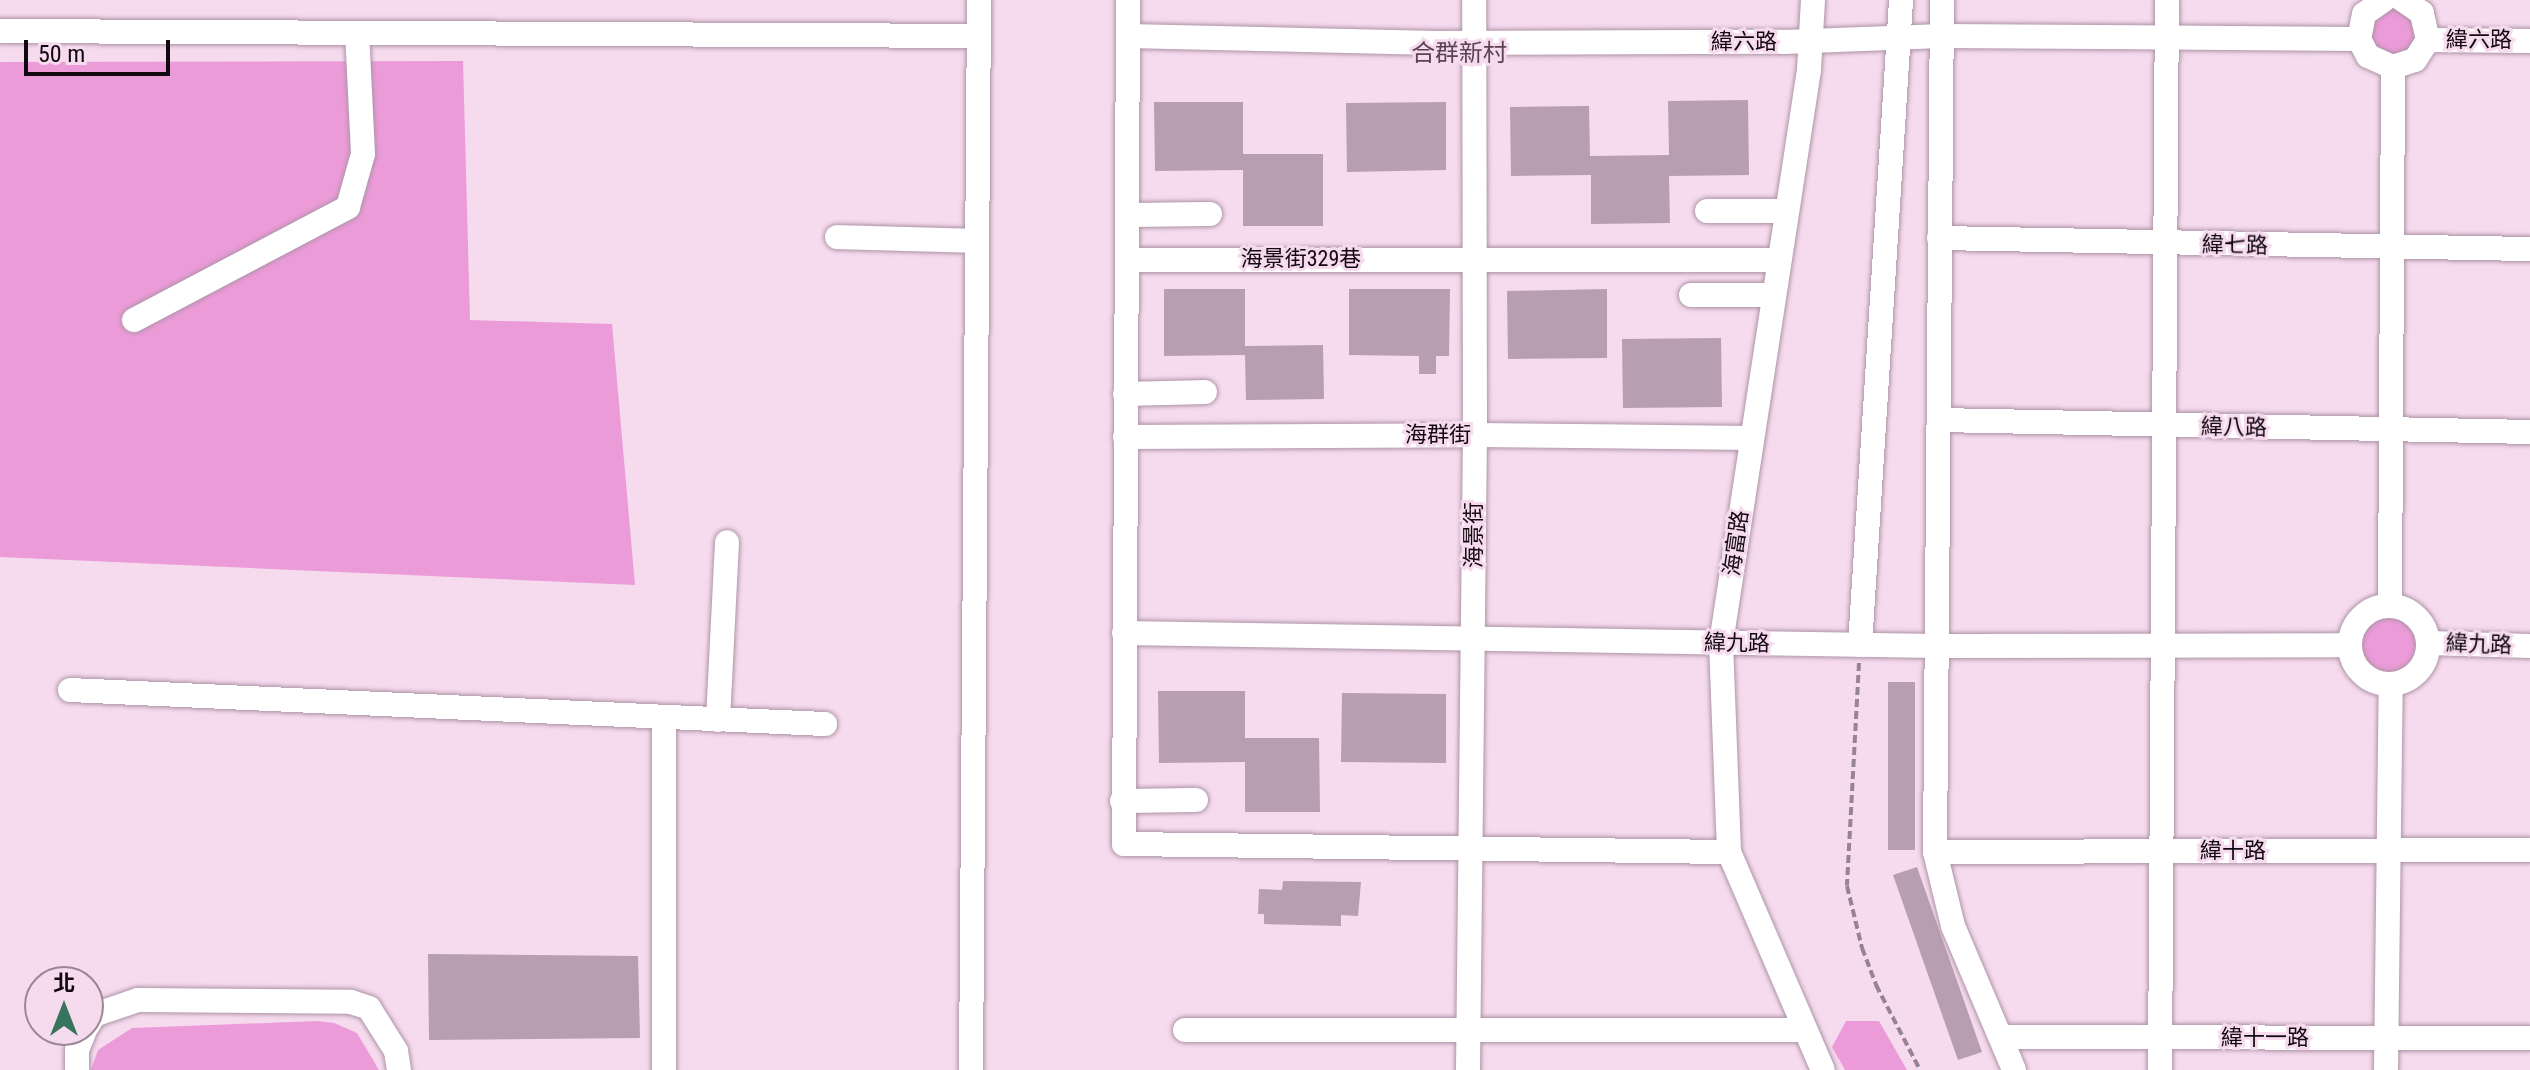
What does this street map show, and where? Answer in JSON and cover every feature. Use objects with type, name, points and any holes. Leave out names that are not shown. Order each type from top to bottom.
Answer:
[{"type":"street","points":[[971,1070],[979,0]]},
{"type":"street","points":[[1128,0],[1124,844],[1729,852]]},
{"type":"street","name":"海景街","points":[[1468,1070],[1468,850],[1475,435],[1474,0]]},
{"type":"street","name":"海富路","points":[[1813,0],[1812,41],[1721,643],[1729,852],[1823,1070]]},
{"type":"street","points":[[1860,645],[1901,0]]},
{"type":"street","points":[[1942,0],[1935,852],[1953,926],[2014,1070]]},
{"type":"street","points":[[2160,1070],[2159,851],[2165,647],[2163,426],[2167,0]]},
{"type":"street","points":[[2384,0],[2364,14],[2359,39],[2368,56],[2393,67],[2415,60],[2428,40],[2427,23],[2422,13],[2403,0]]},
{"type":"street","points":[[0,31],[979,36]]},
{"type":"street","points":[[134,320],[348,207],[363,154],[357,33]]},
{"type":"street","name":"緯六路","points":[[1128,36],[1475,43],[1812,41],[1942,36],[2359,39]]},
{"type":"street","name":"緯六路","points":[[2428,40],[2530,41]]},
{"type":"street","points":[[2390,606],[2393,67]]},
{"type":"street","points":[[1707,211],[1787,211]]},
{"type":"street","points":[[1127,215],[1210,214]]},
{"type":"street","points":[[837,237],[977,241]]},
{"type":"street","name":"緯七路","points":[[1939,238],[2530,249]]},
{"type":"street","name":"海景街329巷","points":[[1127,260],[1779,260]]},
{"type":"street","points":[[1691,295],[1773,295]]},
{"type":"street","points":[[1125,394],[1205,392]]},
{"type":"street","name":"緯八路","points":[[1939,420],[2530,432]]},
{"type":"street","name":"海群街","points":[[1125,437],[1475,435],[1752,438]]},
{"type":"street","points":[[718,720],[727,542]]},
{"type":"street","points":[[2390,606],[2401,608],[2420,621],[2429,643],[2427,655],[2414,676],[2391,684],[2378,683],[2358,668],[2350,645],[2358,622],[2366,613],[2390,606]]},
{"type":"street","name":"緯九路","points":[[1124,633],[1937,646],[2350,645]]},
{"type":"street","name":"緯九路","points":[[2429,643],[2530,646]]},
{"type":"street","points":[[2386,1070],[2391,684]]},
{"type":"street","points":[[70,690],[825,724]]},
{"type":"street","points":[[664,717],[664,1070]]},
{"type":"street","points":[[1122,801],[1196,800]]},
{"type":"street","name":"緯十路","points":[[1935,852],[2530,850]]},
{"type":"street","points":[[104,1012],[138,1000],[351,1002],[369,1008],[396,1051],[399,1070]]},
{"type":"street","points":[[1185,1030],[1805,1030]]},
{"type":"street","name":"緯十一路","points":[[2001,1037],[2530,1038]]},
{"type":"street","points":[[77,1070],[79,1046]]},
{"type":"path","points":[[1860,645],[1847,886],[1867,961],[1920,1070]]},
{"type":"shaded area","points":[[2394,4],[2413,10],[2422,46],[2380,60],[2366,26]]},
{"type":"shaded area","points":[[463,61],[470,320],[612,324],[635,585],[0,557],[0,62]]},
{"type":"shaded area","points":[[2383,612],[2395,612],[2407,617],[2417,627],[2422,645],[2420,658],[2407,673],[2395,678],[2383,678],[2371,673],[2361,663],[2356,651],[2356,639],[2361,627],[2371,617]]},
{"type":"shaded area","points":[[317,1021],[334,1023],[357,1033],[379,1070],[91,1070],[98,1050],[132,1028]]},
{"type":"shaded area","points":[[1846,1021],[1879,1021],[1907,1070],[1845,1070],[1832,1047]]},
{"type":"building","points":[[1748,100],[1749,175],[1669,176],[1670,223],[1591,224],[1591,175],[1511,176],[1510,107],[1589,106],[1590,156],[1669,155],[1668,101]]},
{"type":"building","points":[[1154,102],[1243,102],[1243,154],[1323,154],[1323,226],[1243,226],[1243,170],[1155,171]]},
{"type":"building","points":[[1446,102],[1446,170],[1347,172],[1346,103]]},
{"type":"building","points":[[1164,289],[1245,289],[1245,346],[1323,345],[1324,399],[1246,400],[1245,355],[1164,356]]},
{"type":"building","points":[[1349,289],[1450,289],[1449,356],[1436,356],[1436,374],[1419,374],[1419,356],[1349,355]]},
{"type":"building","points":[[1607,289],[1607,358],[1508,359],[1507,291]]},
{"type":"building","points":[[1721,338],[1722,407],[1623,408],[1622,339]]},
{"type":"building","points":[[1888,682],[1915,682],[1915,850],[1888,850]]},
{"type":"building","points":[[1158,691],[1245,691],[1245,738],[1319,738],[1320,812],[1245,812],[1245,762],[1159,763]]},
{"type":"building","points":[[1342,693],[1446,694],[1446,763],[1341,762]]},
{"type":"building","points":[[1917,867],[1982,1052],[1958,1060],[1893,875]]},
{"type":"building","points":[[1283,881],[1361,882],[1358,916],[1341,915],[1341,926],[1264,924],[1264,914],[1258,914],[1259,889],[1282,890]]},
{"type":"building","points":[[428,954],[638,956],[640,1038],[429,1040]]},
{"type":"district","name":"合群新村","points":[[1459,54]]}]
